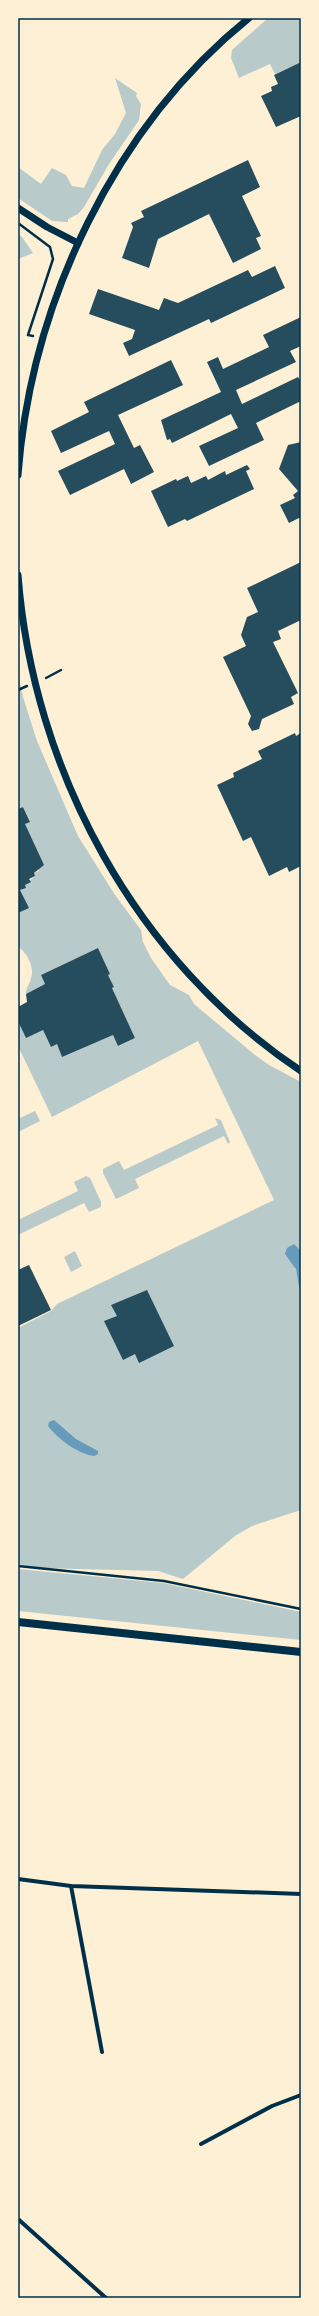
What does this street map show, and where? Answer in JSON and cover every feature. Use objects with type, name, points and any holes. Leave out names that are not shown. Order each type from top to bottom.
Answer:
[{"type":"main road","points":[[18,1622],[301,1652]]},
{"type":"street","points":[[18,475],[24,420],[38,351],[47,321],[78,243],[122,163],[162,103],[215,45],[249,18]]},
{"type":"street","points":[[18,208],[47,227],[78,243]]},
{"type":"street","points":[[18,575],[23,625],[32,670],[52,742],[86,824],[110,868],[170,954],[202,988],[254,1036],[301,1071]]},
{"type":"street","points":[[18,1879],[71,1886],[301,1894]]},
{"type":"street","points":[[71,1886],[102,2052]]},
{"type":"street","points":[[200,2144],[272,2106],[301,2095]]},
{"type":"street","points":[[18,2219],[106,2298]]},
{"type":"path","points":[[18,223],[50,247],[53,259],[28,335],[32,335]]},
{"type":"path","points":[[18,1566],[164,1580],[301,1609]]},
{"type":"shaded area","points":[[268,18],[301,18],[301,62],[275,74],[270,64],[239,78],[231,58],[232,50]]},
{"type":"shaded area","points":[[115,78],[137,93],[136,96],[141,104],[139,120],[109,164],[84,207],[78,214],[68,219],[68,222],[52,221],[18,198],[18,167],[41,184],[52,168],[66,175],[72,186],[84,188],[102,150],[115,134],[126,113]]},
{"type":"shaded area","points":[[18,234],[22,237],[33,253],[18,259]]},
{"type":"shaded area","points":[[18,674],[23,697],[37,741],[78,836],[115,895],[141,930],[143,942],[151,958],[170,985],[189,995],[194,1004],[255,1055],[269,1065],[301,1082],[301,1510],[252,1526],[235,1536],[183,1579],[158,1571],[37,1568],[18,1564],[18,1328],[51,1311],[57,1304],[274,1200],[198,1041],[52,1117],[18,1046],[18,1021],[43,1030],[51,1047],[57,1044],[62,1056],[113,1035],[119,1046],[135,1038],[112,988],[114,987],[108,975],[110,974],[98,948],[41,975],[45,984],[26,994],[32,970],[27,956],[18,947],[18,913],[28,908],[20,890],[26,888],[25,885],[35,876],[34,873],[39,871],[25,824],[30,821],[23,807],[18,809]]},
{"type":"shaded area","points":[[35,1111],[40,1121],[18,1132],[18,1119]]},
{"type":"shaded area","points":[[215,1118],[221,1120],[230,1142],[228,1144],[224,1136],[135,1179],[139,1188],[116,1199],[103,1173],[103,1169],[119,1161],[124,1170],[218,1125]]},
{"type":"shaded area","points":[[86,1176],[90,1178],[101,1202],[101,1207],[89,1212],[84,1203],[18,1235],[18,1220],[78,1191],[74,1182]]},
{"type":"shaded area","points":[[75,1251],[82,1266],[71,1272],[64,1257]]},
{"type":"shaded area","points":[[18,1569],[163,1583],[301,1612],[301,1640],[18,1611]]},
{"type":"water","points":[[294,1244],[301,1251],[301,1266],[295,1268],[285,1254],[287,1248]]},
{"type":"water","points":[[54,1420],[76,1439],[98,1451],[98,1454],[94,1456],[88,1455],[63,1441],[48,1426],[49,1422]]},
{"type":"building","points":[[301,62],[301,116],[276,127],[261,96],[272,91],[271,87],[278,84],[274,75]]},
{"type":"building","points":[[248,160],[260,187],[242,196],[261,236],[256,238],[261,249],[233,263],[209,214],[158,239],[149,268],[122,258],[133,227],[131,223],[144,217],[141,211]]},
{"type":"building","points":[[275,266],[285,288],[211,323],[209,319],[129,356],[123,343],[132,339],[135,330],[89,314],[98,289],[159,310],[164,298],[178,303],[248,270],[252,277]]},
{"type":"building","points":[[301,317],[301,346],[290,351],[296,362],[236,390],[242,404],[298,377],[301,382],[301,401],[256,423],[264,440],[209,466],[199,446],[238,428],[231,414],[172,443],[170,439],[167,440],[161,420],[221,392],[207,362],[218,357],[223,369],[269,347],[263,335]]},
{"type":"building","points":[[171,360],[183,385],[118,415],[134,448],[140,445],[154,472],[131,484],[124,469],[70,495],[58,471],[115,444],[109,431],[61,453],[51,431],[89,412],[84,402]]},
{"type":"building","points":[[301,442],[301,517],[289,523],[280,505],[295,498],[293,495],[298,491],[279,469],[288,445]]},
{"type":"building","points":[[247,465],[250,469],[246,471],[254,489],[187,521],[185,519],[168,527],[151,491],[176,479],[177,481],[188,476],[191,483],[206,476],[208,480],[225,471],[226,475]]},
{"type":"building","points":[[301,562],[301,620],[278,631],[281,639],[273,642],[298,693],[291,697],[294,704],[262,719],[259,729],[252,731],[248,724],[251,716],[223,657],[246,646],[241,635],[247,617],[258,612],[247,588]]},
{"type":"building","points":[[295,733],[296,736],[301,733],[301,866],[289,872],[287,867],[269,876],[251,837],[243,841],[217,785],[234,777],[233,773],[262,759],[258,751]]},
{"type":"building","points":[[23,807],[30,822],[25,824],[44,865],[34,873],[35,876],[29,879],[31,882],[25,885],[26,888],[20,890],[29,908],[18,913],[18,809]]},
{"type":"building","points":[[98,948],[110,974],[108,975],[114,987],[112,988],[135,1038],[118,1046],[113,1035],[62,1057],[57,1044],[51,1047],[43,1030],[26,1038],[18,1021],[18,1007],[27,1002],[26,994],[45,984],[41,975]]},
{"type":"building","points":[[29,1265],[51,1310],[18,1326],[18,1270]]},
{"type":"building","points":[[147,1290],[174,1346],[139,1363],[135,1354],[123,1360],[104,1321],[117,1316],[111,1305]]},
{"type":"waterway","points":[[298,1267],[301,1285]]}]
